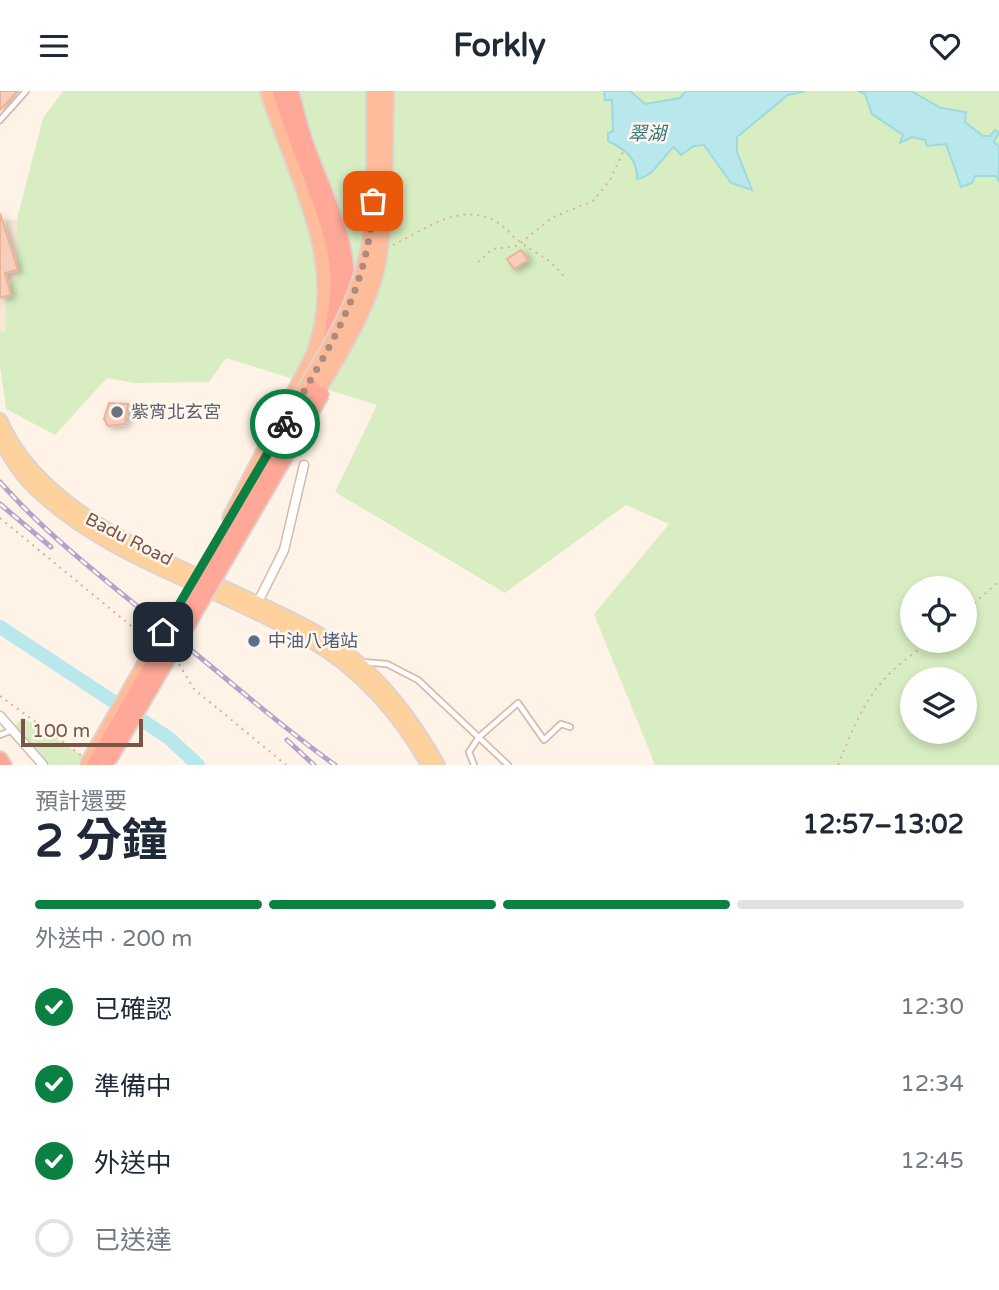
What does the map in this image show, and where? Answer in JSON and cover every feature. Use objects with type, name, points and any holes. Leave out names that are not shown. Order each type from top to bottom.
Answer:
[{"type":"highway","points":[[230,518],[310,363],[324,319],[326,272],[315,220],[268,91]]},
{"type":"highway","points":[[92,764],[318,391],[332,332],[338,289],[336,262],[326,222],[290,126],[280,91]]},
{"type":"highway","points":[[107,765],[318,391],[341,331],[346,304],[347,264],[339,225],[306,142],[291,91]]},
{"type":"highway","points":[[92,764],[352,332],[376,268],[380,180],[374,91]]},
{"type":"highway","points":[[386,91],[386,144]]},
{"type":"highway","points":[[92,764],[353,302],[369,245],[392,91]]},
{"type":"highway","points":[[0,759],[5,765]]},
{"type":"main road","name":"Badu Road","points":[[0,419],[39,479],[78,513],[314,631],[355,667],[428,765]]},
{"type":"main road","name":"Badu Road","points":[[0,439],[32,486],[73,520],[309,639],[382,685],[415,728],[438,765]]},
{"type":"street","points":[[257,604],[284,551],[304,465]]},
{"type":"street","points":[[0,716],[43,765]]},
{"type":"lane","points":[[0,120],[26,91]]},
{"type":"lane","points":[[355,667],[367,660],[387,664],[418,680],[508,765]]},
{"type":"lane","points":[[474,765],[469,752],[479,737],[518,703],[544,740],[556,726],[570,727]]},
{"type":"lane","points":[[0,736],[14,730]]},
{"type":"path","points":[[478,262],[497,247],[513,248],[553,217],[593,201],[610,180],[623,152]]},
{"type":"path","points":[[384,248],[427,225],[472,214],[499,223],[521,243],[547,257],[566,280]]},
{"type":"path","points":[[0,518],[152,643]]},
{"type":"path","points":[[977,601],[999,581]]},
{"type":"path","points":[[838,765],[874,688],[913,653]]},
{"type":"path","points":[[173,659],[183,667],[194,689],[286,765]]},
{"type":"path","points":[[0,696],[92,764]]},
{"type":"shaded area","points":[[17,219],[17,278],[6,287],[6,332],[0,332],[0,221]]},
{"type":"green space","points":[[63,91],[999,91],[999,765],[655,765],[594,614],[669,524],[626,505],[505,593],[335,492],[377,405],[226,358],[209,382],[135,383],[107,378],[55,435],[6,409],[0,366],[0,332],[6,331],[6,287],[17,278],[17,219],[43,118]]},
{"type":"green space","points":[[22,717],[97,765],[44,765],[16,725]]},
{"type":"water","name":"翠湖","points":[[604,91],[630,91],[645,104],[680,98],[686,91],[806,91],[788,95],[737,137],[737,152],[752,190],[731,183],[704,145],[694,146],[681,155],[674,147],[649,174],[637,179],[633,160],[620,147],[608,141],[608,133],[613,131],[612,100],[605,100]]},
{"type":"water","points":[[858,91],[911,91],[941,108],[966,112],[965,122],[983,136],[990,136],[995,130],[999,132],[994,142],[999,147],[999,182],[996,176],[975,176],[972,183],[961,187],[946,144],[927,146],[925,140],[912,137],[900,143],[903,135],[872,114],[865,94]]},
{"type":"building","points":[[0,91],[18,91],[0,110]]},
{"type":"building","points":[[0,213],[18,270],[5,273],[11,295],[0,298]]},
{"type":"building","points":[[521,250],[528,260],[514,269],[507,259]]},
{"type":"building","name":"紫宵北玄宮","points":[[109,403],[128,404],[125,424],[108,426],[104,419]]},
{"type":"waterway","points":[[0,627],[169,738],[198,765]]},
{"type":"railway","points":[[0,482],[20,504],[85,563],[335,765]]},
{"type":"railway","points":[[0,504],[51,547]]},
{"type":"railway","points":[[287,740],[314,765]]},
{"type":"way so far","points":[[285,424],[353,302],[369,245],[373,201]]},
{"type":"place","name":"紫宵北玄宮","points":[[117,412]]},
{"type":"place","name":"中油八堵站","points":[[254,641]]},
{"type":"route","points":[[163,632],[285,424]]}]
